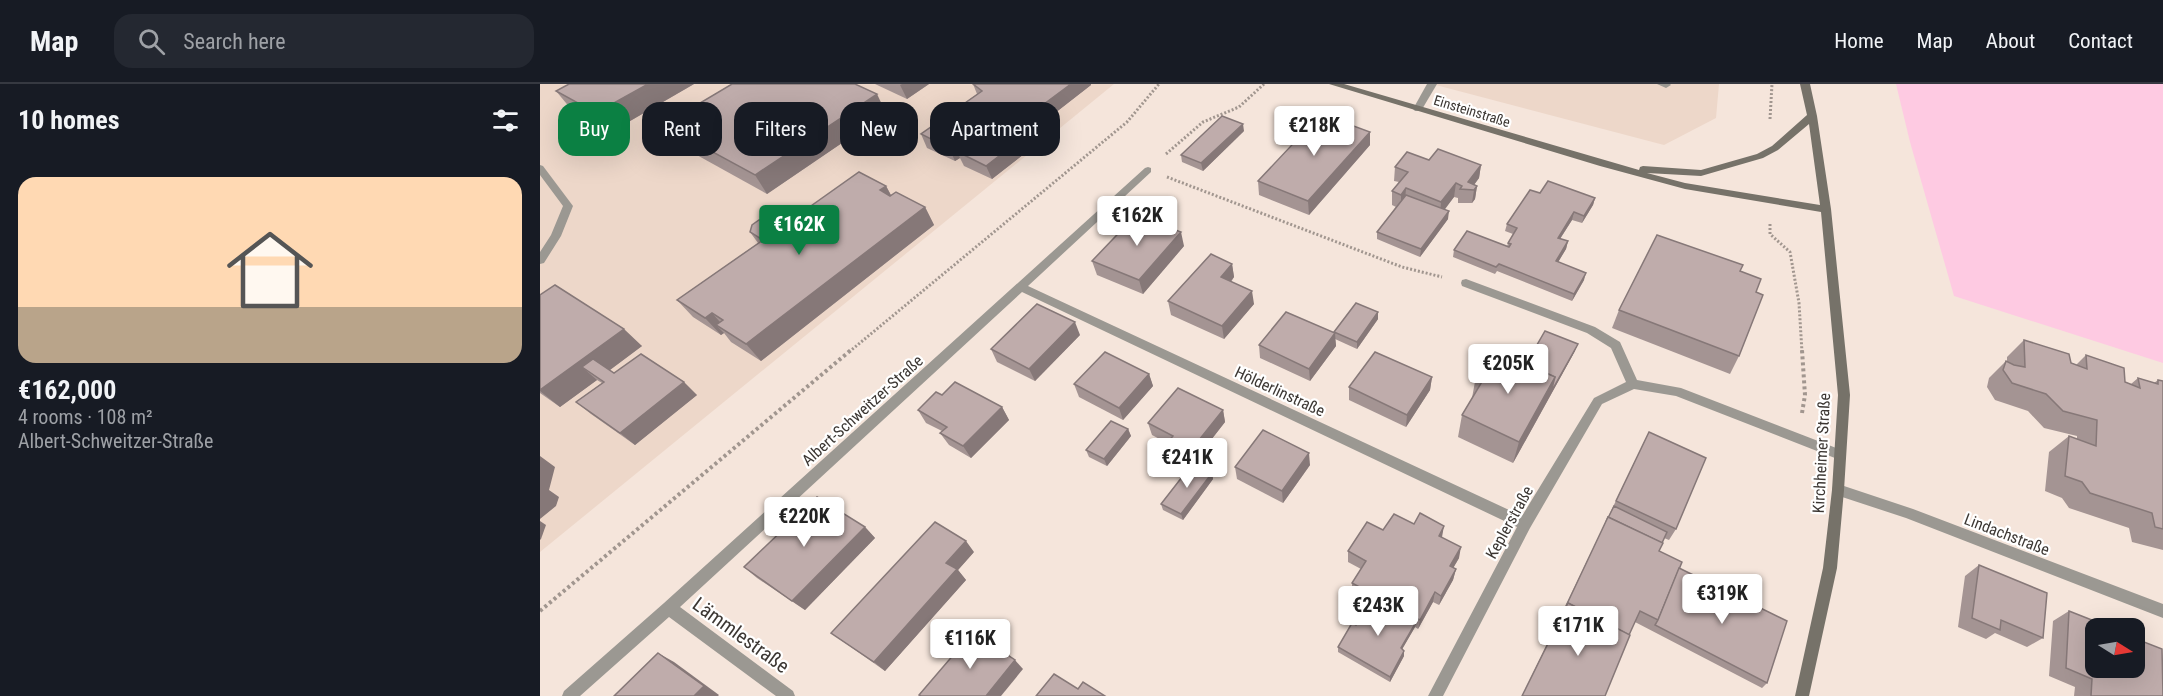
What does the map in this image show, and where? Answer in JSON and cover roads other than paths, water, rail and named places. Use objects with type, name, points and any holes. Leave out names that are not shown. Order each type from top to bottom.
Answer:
[{"type":"street","name":"Einsteinstraße","points":[[1334,84],[1685,186],[1826,209]]},
{"type":"street","points":[[1418,109],[1431,84]]},
{"type":"street","name":"Kirchheimer Straße","points":[[1802,696],[1830,568],[1844,395],[1826,209],[1805,84]]},
{"type":"street","name":"Einsteinstraße","points":[[1603,164],[1701,172],[1760,156],[1775,148],[1812,116]]},
{"type":"street","points":[[540,168],[568,206],[556,236],[540,260]]},
{"type":"street","name":"Albert-Schweitzer-Straße","points":[[569,696],[669,608],[1148,170]]},
{"type":"street","points":[[1466,282],[1591,330],[1616,345],[1633,384],[1677,391],[1840,455]]},
{"type":"street","name":"Hölderlinstraße","points":[[1021,287],[1526,524]]},
{"type":"street","name":"Keplerstraße","points":[[1435,696],[1526,524],[1598,401],[1633,384]]},
{"type":"street","name":"Lindachstraße","points":[[1838,490],[1908,513],[2163,611]]},
{"type":"street","name":"Lämmlestraße","points":[[669,608],[788,696]]}]
